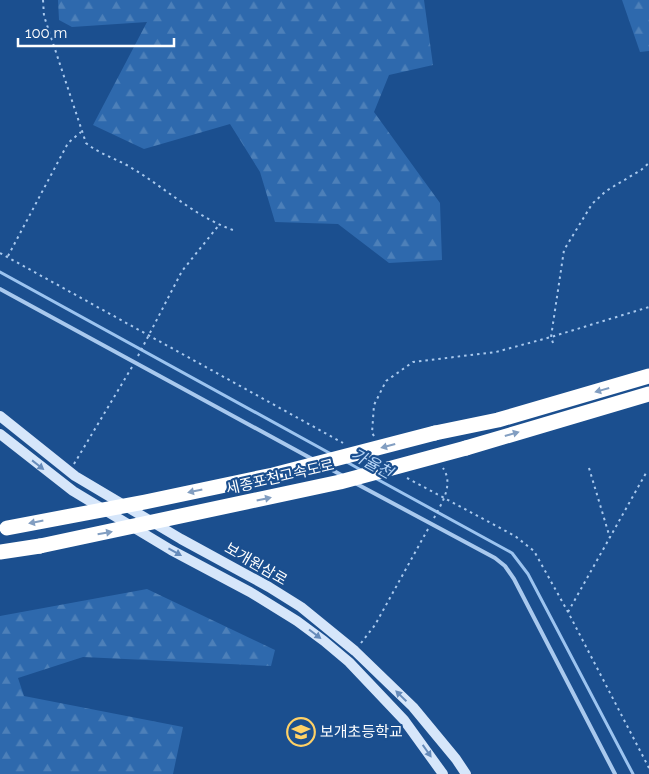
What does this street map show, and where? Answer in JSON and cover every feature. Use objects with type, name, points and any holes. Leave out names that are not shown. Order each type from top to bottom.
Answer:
[{"type":"highway","name":"세종포천고속도로","points":[[4,528],[145,502],[273,475],[435,433],[498,420],[649,376]]},
{"type":"highway","name":"세종포천고속도로","points":[[0,552],[40,546],[340,482],[466,448],[649,394]]},
{"type":"main road","name":"보개원삼로","points":[[0,416],[70,472],[181,539],[269,587],[301,607],[356,651],[413,708],[456,759],[466,774]]},
{"type":"main road","name":"보개원삼로","points":[[0,434],[73,491],[171,550],[250,592],[297,621],[324,641],[349,662],[398,714],[443,774]]},
{"type":"lane","points":[[0,289],[136,360],[495,558],[505,566],[514,579],[615,774]]},
{"type":"path","points":[[43,0],[44,16],[86,143],[96,152],[129,166],[202,217],[236,231]]},
{"type":"path","points":[[8,257],[68,143],[81,132]]},
{"type":"path","points":[[553,343],[551,337],[564,250],[592,204],[606,191],[641,170],[649,163]]},
{"type":"path","points":[[70,472],[136,360],[182,271],[219,225]]},
{"type":"path","points":[[377,442],[372,433],[374,405],[386,381],[413,362],[496,352],[649,307]]},
{"type":"path","points":[[356,651],[375,625],[445,499],[448,482],[444,468],[436,466]]},
{"type":"path","points":[[589,468],[610,538]]},
{"type":"path","points":[[568,612],[646,473]]},
{"type":"green space","points":[[58,0],[424,0],[433,65],[389,75],[374,112],[440,203],[442,260],[389,263],[338,224],[275,222],[260,172],[230,124],[144,149],[93,125],[147,22],[72,27],[59,20]]},
{"type":"green space","points":[[622,0],[649,0],[649,51],[640,52]]},
{"type":"green space","points":[[147,589],[275,650],[271,666],[83,657],[18,678],[24,696],[183,727],[173,774],[0,774],[0,616]]},
{"type":"waterway","name":"가율천","points":[[0,272],[333,455]]},
{"type":"waterway","name":"가율천","points":[[345,461],[361,470]]},
{"type":"waterway","name":"가율천","points":[[375,478],[512,553],[528,574],[633,774]]},
{"type":"place","name":"보개초등학교","points":[[301,732]]}]
